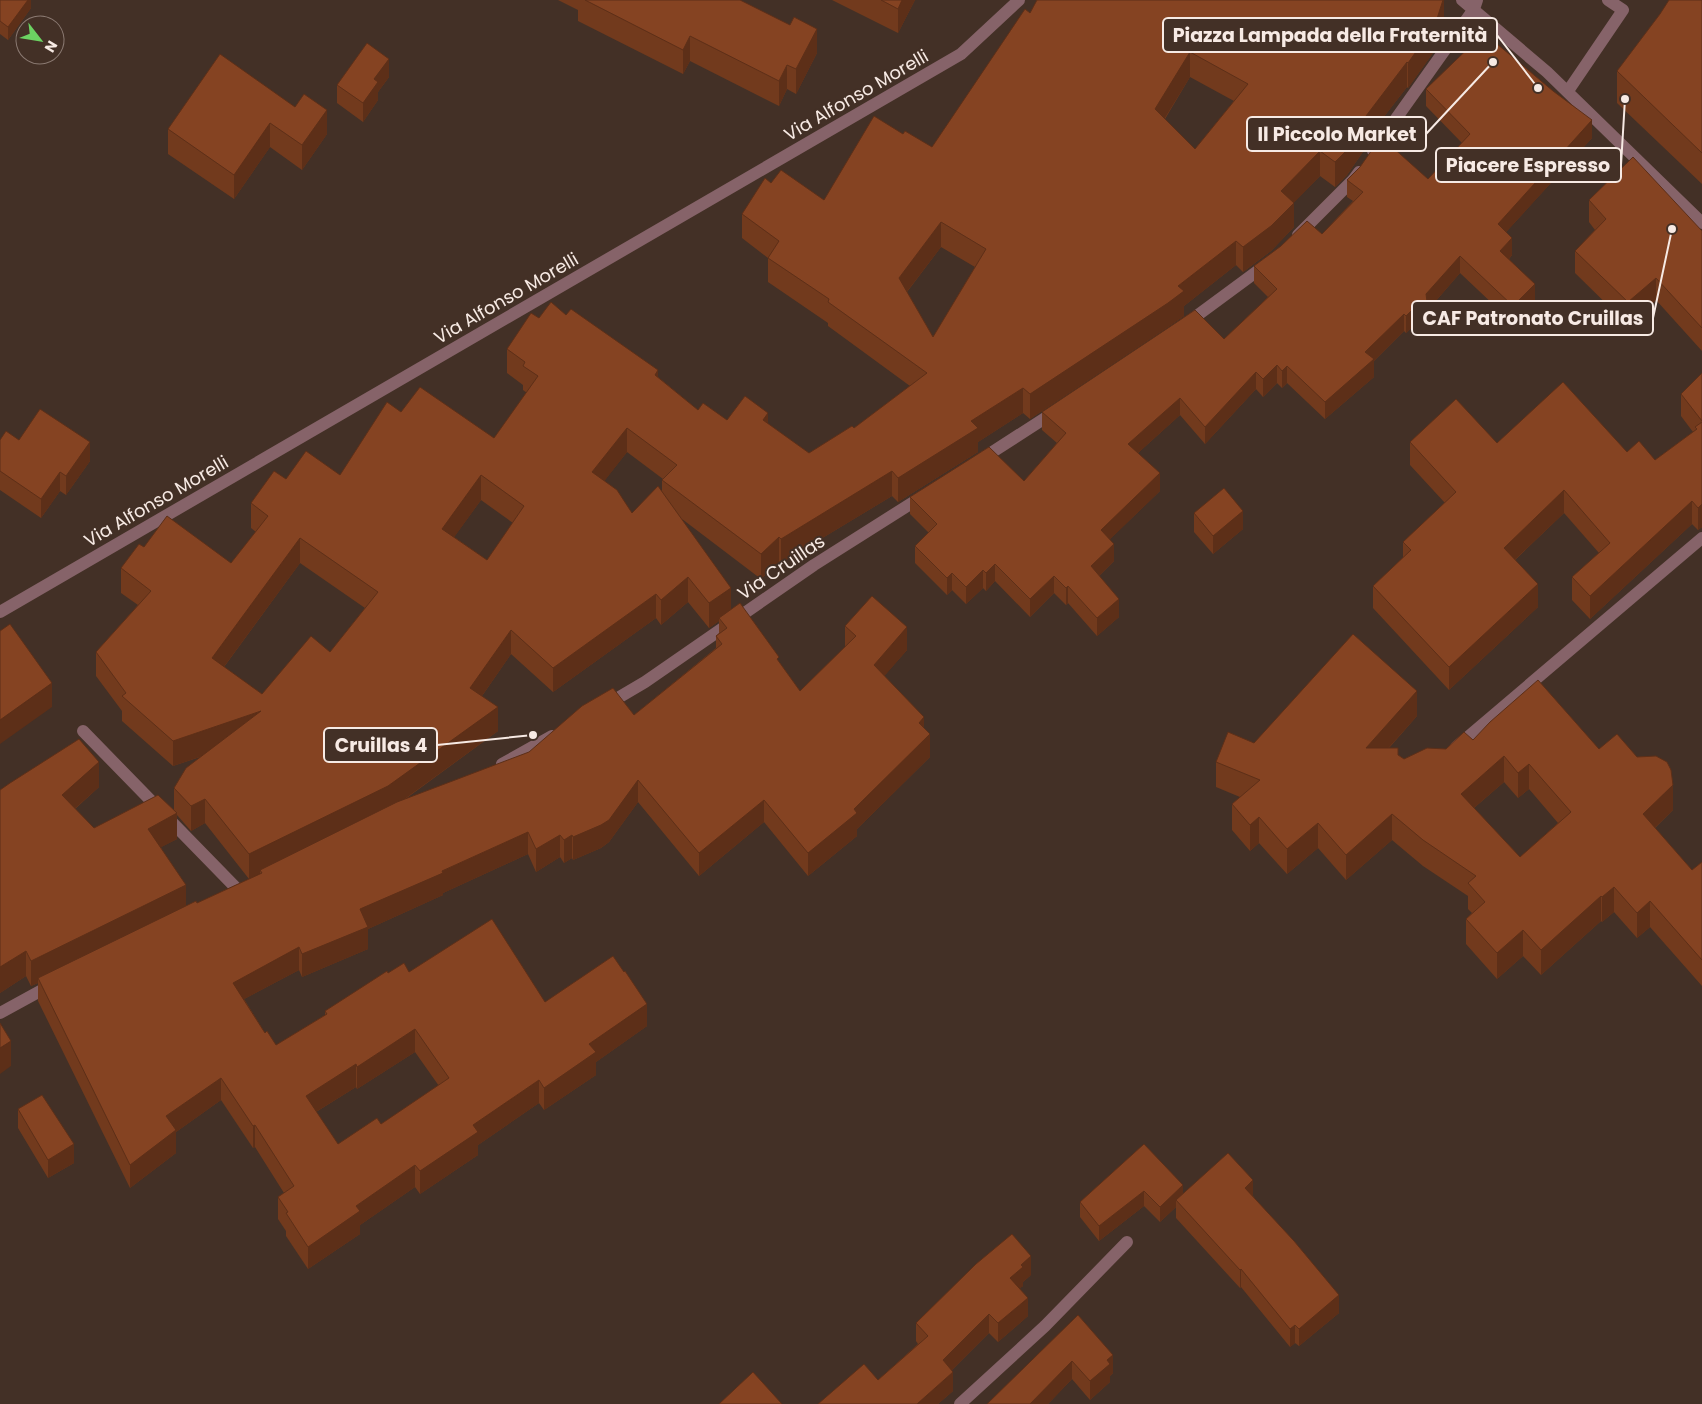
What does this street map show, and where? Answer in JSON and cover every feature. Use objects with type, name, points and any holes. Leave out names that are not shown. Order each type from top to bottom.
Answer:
[{"type":"street","name":"Via Alfonso Morelli","points":[[0,612],[961,54],[1019,0]]},
{"type":"street","points":[[1462,0],[1475,4],[1568,91],[1702,223]]},
{"type":"street","points":[[1568,91],[1622,10],[1608,0]]},
{"type":"street","points":[[1290,243],[1353,180],[1475,4]]},
{"type":"street","points":[[1173,334],[1276,257]]},
{"type":"street","points":[[968,467],[1067,404]]},
{"type":"street","name":"Via Cruillas","points":[[594,712],[645,682],[814,565],[936,488]]},
{"type":"street","points":[[1450,753],[1702,538]]},
{"type":"street","points":[[82,730],[241,893]]},
{"type":"street","points":[[490,770],[559,732]]},
{"type":"street","points":[[0,1012],[66,978]]},
{"type":"street","points":[[960,1404],[1045,1326],[1127,1242]]},
{"type":"building","points":[[0,0],[28,0],[15,15],[8,27],[0,21]]},
{"type":"building","points":[[585,0],[740,0],[790,25],[794,17],[817,29],[796,69],[787,65],[779,81],[690,36],[683,50]]},
{"type":"building","points":[[881,0],[902,0],[898,9]]},
{"type":"building","points":[[1037,0],[1443,0],[1435,25],[1366,116],[1369,118],[1347,150],[1335,162],[1320,151],[1281,191],[1294,203],[1271,226],[1243,247],[1236,241],[1178,286],[1184,291],[1168,303],[1030,394],[1023,388],[971,421],[978,428],[898,478],[892,471],[781,539],[779,537],[761,554],[662,480],[677,465],[627,428],[592,472],[617,490],[632,513],[658,486],[731,588],[709,603],[688,577],[661,600],[656,594],[553,668],[511,630],[470,688],[498,707],[388,786],[249,854],[205,799],[191,806],[174,788],[186,768],[261,711],[173,741],[122,696],[126,693],[96,652],[151,591],[121,568],[139,544],[144,547],[167,516],[231,563],[268,516],[251,503],[274,471],[286,479],[306,451],[340,475],[387,402],[401,412],[420,387],[494,438],[538,376],[523,366],[525,362],[507,349],[531,313],[539,318],[551,302],[566,315],[571,309],[658,370],[655,375],[698,410],[703,403],[727,420],[745,396],[768,413],[763,420],[809,453],[852,426],[854,428],[927,373],[828,302],[829,299],[768,258],[779,241],[742,214],[765,178],[771,183],[781,170],[824,200],[874,116],[903,134],[905,131],[932,147],[1025,9],[1030,13]],"holes":[[[1190,52],[1248,84],[1195,149],[1155,109]],[[941,222],[986,249],[933,337],[899,278]],[[481,475],[524,506],[487,560],[442,529]],[[300,538],[378,592],[330,652],[311,636],[262,694],[212,658]]]},
{"type":"building","points":[[1669,0],[1702,0],[1702,153],[1617,71]]},
{"type":"building","points":[[1484,33],[1553,91],[1592,120],[1498,224],[1512,238],[1500,251],[1535,284],[1513,306],[1460,256],[1426,294],[1428,309],[1413,309],[1406,316],[1404,314],[1365,352],[1374,359],[1325,402],[1287,366],[1282,371],[1277,365],[1263,379],[1256,372],[1205,427],[1180,398],[1128,444],[1160,473],[1101,530],[1114,544],[1091,566],[1119,599],[1097,618],[1068,586],[1066,588],[1054,576],[1030,599],[995,564],[986,573],[983,570],[966,587],[952,573],[947,578],[915,546],[937,524],[910,497],[989,447],[1024,481],[1066,433],[1042,412],[1195,310],[1224,339],[1277,289],[1254,266],[1281,246],[1307,221],[1322,234],[1363,192],[1347,180],[1360,167],[1381,137],[1428,179],[1470,134],[1426,89]]},
{"type":"building","points":[[367,43],[389,59],[374,79],[378,82],[363,103],[337,85]]},
{"type":"building","points":[[220,54],[295,107],[304,94],[327,110],[302,145],[270,123],[234,175],[168,129]]},
{"type":"building","points":[[1633,157],[1702,231],[1702,328],[1656,278],[1628,302],[1575,251],[1606,219],[1589,200]]},
{"type":"building","points":[[1702,373],[1702,421],[1681,394]]},
{"type":"building","points":[[1563,382],[1627,452],[1639,441],[1655,460],[1697,429],[1695,427],[1702,422],[1702,504],[1698,508],[1692,501],[1590,596],[1572,577],[1610,543],[1564,490],[1504,548],[1538,584],[1449,667],[1373,586],[1411,550],[1403,542],[1456,492],[1410,442],[1456,399],[1497,443]]},
{"type":"building","points":[[40,409],[90,442],[66,476],[60,472],[41,499],[0,471],[0,440],[6,431],[19,440]]},
{"type":"building","points":[[1224,488],[1243,511],[1213,536],[1194,513]]},
{"type":"building","points":[[872,596],[907,627],[874,665],[924,717],[919,723],[930,734],[854,809],[857,813],[808,853],[764,800],[699,853],[638,780],[609,820],[601,825],[573,837],[572,835],[564,840],[560,835],[536,849],[528,832],[442,871],[443,873],[360,909],[368,927],[302,954],[299,947],[233,983],[265,1033],[267,1031],[276,1045],[327,1014],[325,1011],[387,971],[388,973],[404,963],[409,972],[492,919],[545,1002],[613,956],[625,971],[647,1004],[589,1044],[596,1052],[544,1088],[539,1080],[473,1125],[478,1132],[420,1171],[415,1165],[356,1206],[360,1211],[308,1247],[278,1197],[294,1186],[255,1125],[253,1126],[221,1078],[166,1116],[176,1130],[130,1165],[38,978],[196,901],[197,903],[262,873],[260,870],[397,802],[529,752],[582,706],[613,688],[634,715],[722,644],[716,636],[727,628],[719,618],[740,603],[779,657],[777,659],[800,691],[856,636],[845,626]],"holes":[[[415,1029],[449,1078],[381,1124],[377,1118],[338,1144],[306,1096],[356,1064],[357,1067]]]},
{"type":"building","points":[[10,624],[52,683],[0,720],[0,631]]},
{"type":"building","points":[[1353,634],[1417,691],[1366,748],[1398,748],[1398,755],[1404,759],[1427,748],[1446,749],[1464,732],[1473,740],[1490,722],[1538,680],[1599,749],[1617,734],[1637,757],[1656,756],[1667,762],[1671,770],[1673,785],[1643,814],[1692,870],[1702,862],[1702,960],[1650,901],[1637,913],[1614,887],[1601,896],[1541,950],[1523,930],[1497,953],[1466,919],[1485,902],[1468,883],[1476,876],[1423,840],[1392,814],[1346,855],[1318,823],[1287,849],[1259,817],[1250,825],[1232,804],[1260,780],[1216,762],[1228,732],[1254,743]],"holes":[[[1504,756],[1518,773],[1529,764],[1571,812],[1520,857],[1461,794]]]},
{"type":"building","points":[[79,739],[99,762],[62,795],[94,828],[158,795],[177,813],[148,829],[186,885],[31,961],[26,951],[0,967],[0,790]]},
{"type":"building","points":[[0,1023],[11,1041],[0,1048]]},
{"type":"building","points":[[42,1095],[74,1144],[48,1160],[18,1109]]},
{"type":"building","points":[[1144,1144],[1183,1185],[1160,1207],[1144,1191],[1099,1226],[1080,1202]]},
{"type":"building","points":[[1228,1153],[1253,1180],[1245,1188],[1294,1241],[1339,1295],[1299,1329],[1295,1325],[1290,1329],[1241,1269],[1176,1200]]},
{"type":"building","points":[[1012,1234],[1031,1256],[1021,1265],[1023,1267],[1010,1278],[1028,1298],[998,1323],[989,1314],[943,1360],[953,1372],[917,1404],[818,1404],[864,1364],[878,1380],[928,1336],[916,1323],[976,1264]]},
{"type":"building","points":[[1078,1315],[1113,1355],[1107,1360],[1110,1364],[1090,1381],[1072,1361],[1030,1404],[987,1404]]},
{"type":"building","points":[[753,1372],[782,1404],[719,1404]]},
{"type":"place","name":"Il Piccolo Market","points":[[1493,62]]},
{"type":"place","name":"Piazza Lampada della Fraternità","points":[[1538,88]]},
{"type":"place","name":"Piacere Espresso","points":[[1625,99]]},
{"type":"place","name":"CAF Patronato Cruillas","points":[[1672,229]]},
{"type":"place","name":"Cruillas 4","points":[[533,735]]}]
